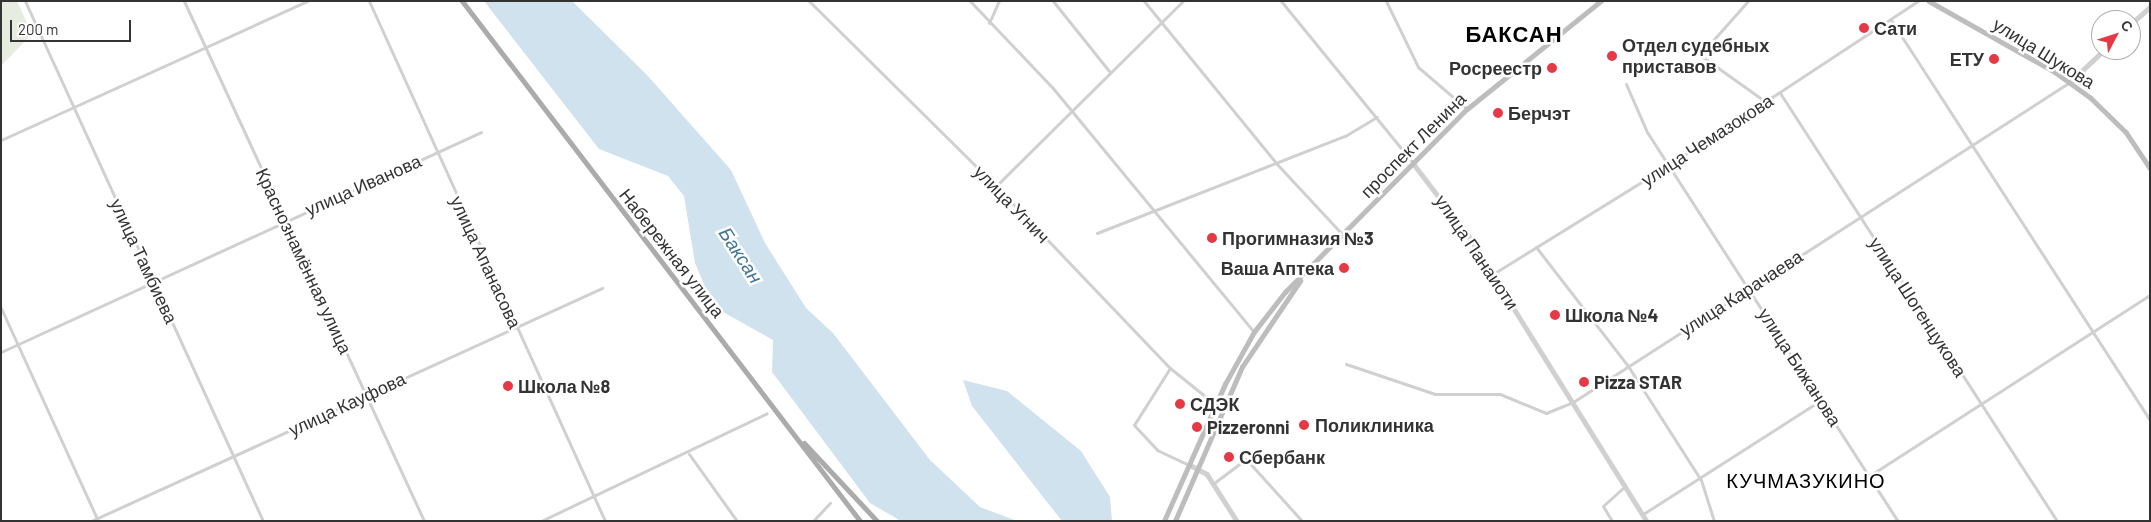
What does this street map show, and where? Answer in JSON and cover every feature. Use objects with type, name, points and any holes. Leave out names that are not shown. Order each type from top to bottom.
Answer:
[{"type":"main road","name":"Набережная улица","points":[[462,1],[860,521]]},
{"type":"main road","name":"проспект Ленина","points":[[1164,521],[1192,466],[1216,405],[1254,332],[1286,292],[1300,281],[1413,162],[1467,109],[1601,1]]},
{"type":"main road","name":"улица Шукова","points":[[1928,1],[2070,82],[2111,115],[2150,168]]},
{"type":"main road","name":"проспект Ленина","points":[[1175,521],[1242,367],[1300,281]]},
{"type":"main road","points":[[792,431],[877,521]]},
{"type":"street","name":"улица Тамбиева","points":[[25,1],[263,521]]},
{"type":"street","name":"Краснознамённая улица","points":[[184,1],[424,521]]},
{"type":"street","points":[[1,140],[75,110],[205,46],[307,1]]},
{"type":"street","name":"улица Апанасова","points":[[369,1],[435,153],[605,521]]},
{"type":"street","name":"улица Угнич","points":[[809,1],[996,186],[1170,368],[1216,405]]},
{"type":"street","points":[[970,1],[1070,110],[1154,208],[1254,332]]},
{"type":"street","points":[[989,22],[999,1]]},
{"type":"street","points":[[1054,1],[1109,71]]},
{"type":"street","points":[[1144,1],[1276,163],[1344,236]]},
{"type":"street","points":[[996,186],[1109,71],[1183,1]]},
{"type":"street","name":"улица Панаиоти","points":[[1281,1],[1413,162],[1493,274],[1647,521]]},
{"type":"street","points":[[1386,1],[1418,67],[1467,109]]},
{"type":"street","points":[[1748,1],[1700,55],[1766,102]]},
{"type":"street","name":"улица Чемазокова","points":[[1493,274],[1669,165],[1918,1]]},
{"type":"street","points":[[1891,20],[1971,147],[2150,420]]},
{"type":"street","name":"улица Карачаева","points":[[1346,364],[1435,394],[1500,394],[1546,413],[1573,402],[1971,147],[2070,82],[2093,60]]},
{"type":"street","name":"улица Бижанова","points":[[1626,84],[1647,132],[1898,521]]},
{"type":"street","name":"улица Шогенцукова","points":[[1780,93],[2057,521]]},
{"type":"street","points":[[1097,233],[1154,208],[1345,136],[1377,118]]},
{"type":"street","name":"улица Иванова","points":[[1,352],[285,220],[481,132]]},
{"type":"street","points":[[1536,247],[1628,366],[1702,480],[1714,521]]},
{"type":"street","name":"улица Кауфова","points":[[91,521],[97,520],[366,396],[515,324],[602,288]]},
{"type":"street","points":[[1869,476],[2150,295]]},
{"type":"street","points":[[1,308],[97,520]]},
{"type":"street","points":[[1170,368],[1134,425],[1157,450],[1199,469],[1214,483],[1237,521]]},
{"type":"street","points":[[1643,514],[1702,480],[1821,400]]},
{"type":"street","points":[[541,521],[689,454],[767,413]]},
{"type":"street","points":[[689,454],[737,521]]},
{"type":"street","points":[[1214,483],[1246,459],[1302,521]]},
{"type":"street","points":[[1612,521],[1603,506],[1625,486]]},
{"type":"street","points":[[813,521],[830,503]]},
{"type":"shaded area","points":[[1,1],[17,1],[32,34],[1,66]]},
{"type":"water","name":"Баксан","points":[[484,1],[572,1],[647,75],[731,170],[765,243],[806,308],[833,333],[930,460],[980,507],[1017,521],[901,521],[870,503],[772,372],[773,340],[723,312],[706,289],[695,263],[684,196],[668,176],[599,149]]},
{"type":"water","points":[[963,380],[1007,391],[1081,451],[1110,497],[1112,521],[1062,521],[972,406]]},
{"type":"place","name":"Сати","points":[[1864,28]]},
{"type":"place","name":"Отдел судебных приставов","points":[[1612,56]]},
{"type":"place","name":"ЕТУ","points":[[1994,59]]},
{"type":"place","name":"Росреестр","points":[[1552,68]]},
{"type":"place","name":"Берчэт","points":[[1498,113]]},
{"type":"place","name":"Прогимназия №3","points":[[1212,238]]},
{"type":"place","name":"Ваша Аптека","points":[[1344,268]]},
{"type":"place","name":"Школа №4","points":[[1555,315]]},
{"type":"place","name":"Pizza STAR","points":[[1584,382]]},
{"type":"place","name":"Школа №8","points":[[508,386]]},
{"type":"place","name":"СДЭК","points":[[1180,404]]},
{"type":"place","name":"Поликлиника","points":[[1304,425]]},
{"type":"place","name":"Pizzeronni","points":[[1197,427]]},
{"type":"place","name":"Сбербанк","points":[[1229,457]]},
{"type":"district","name":"БАКСАН","points":[[1514,34]]},
{"type":"district","name":"КУЧМАЗУКИНО","points":[[1806,480]]}]
